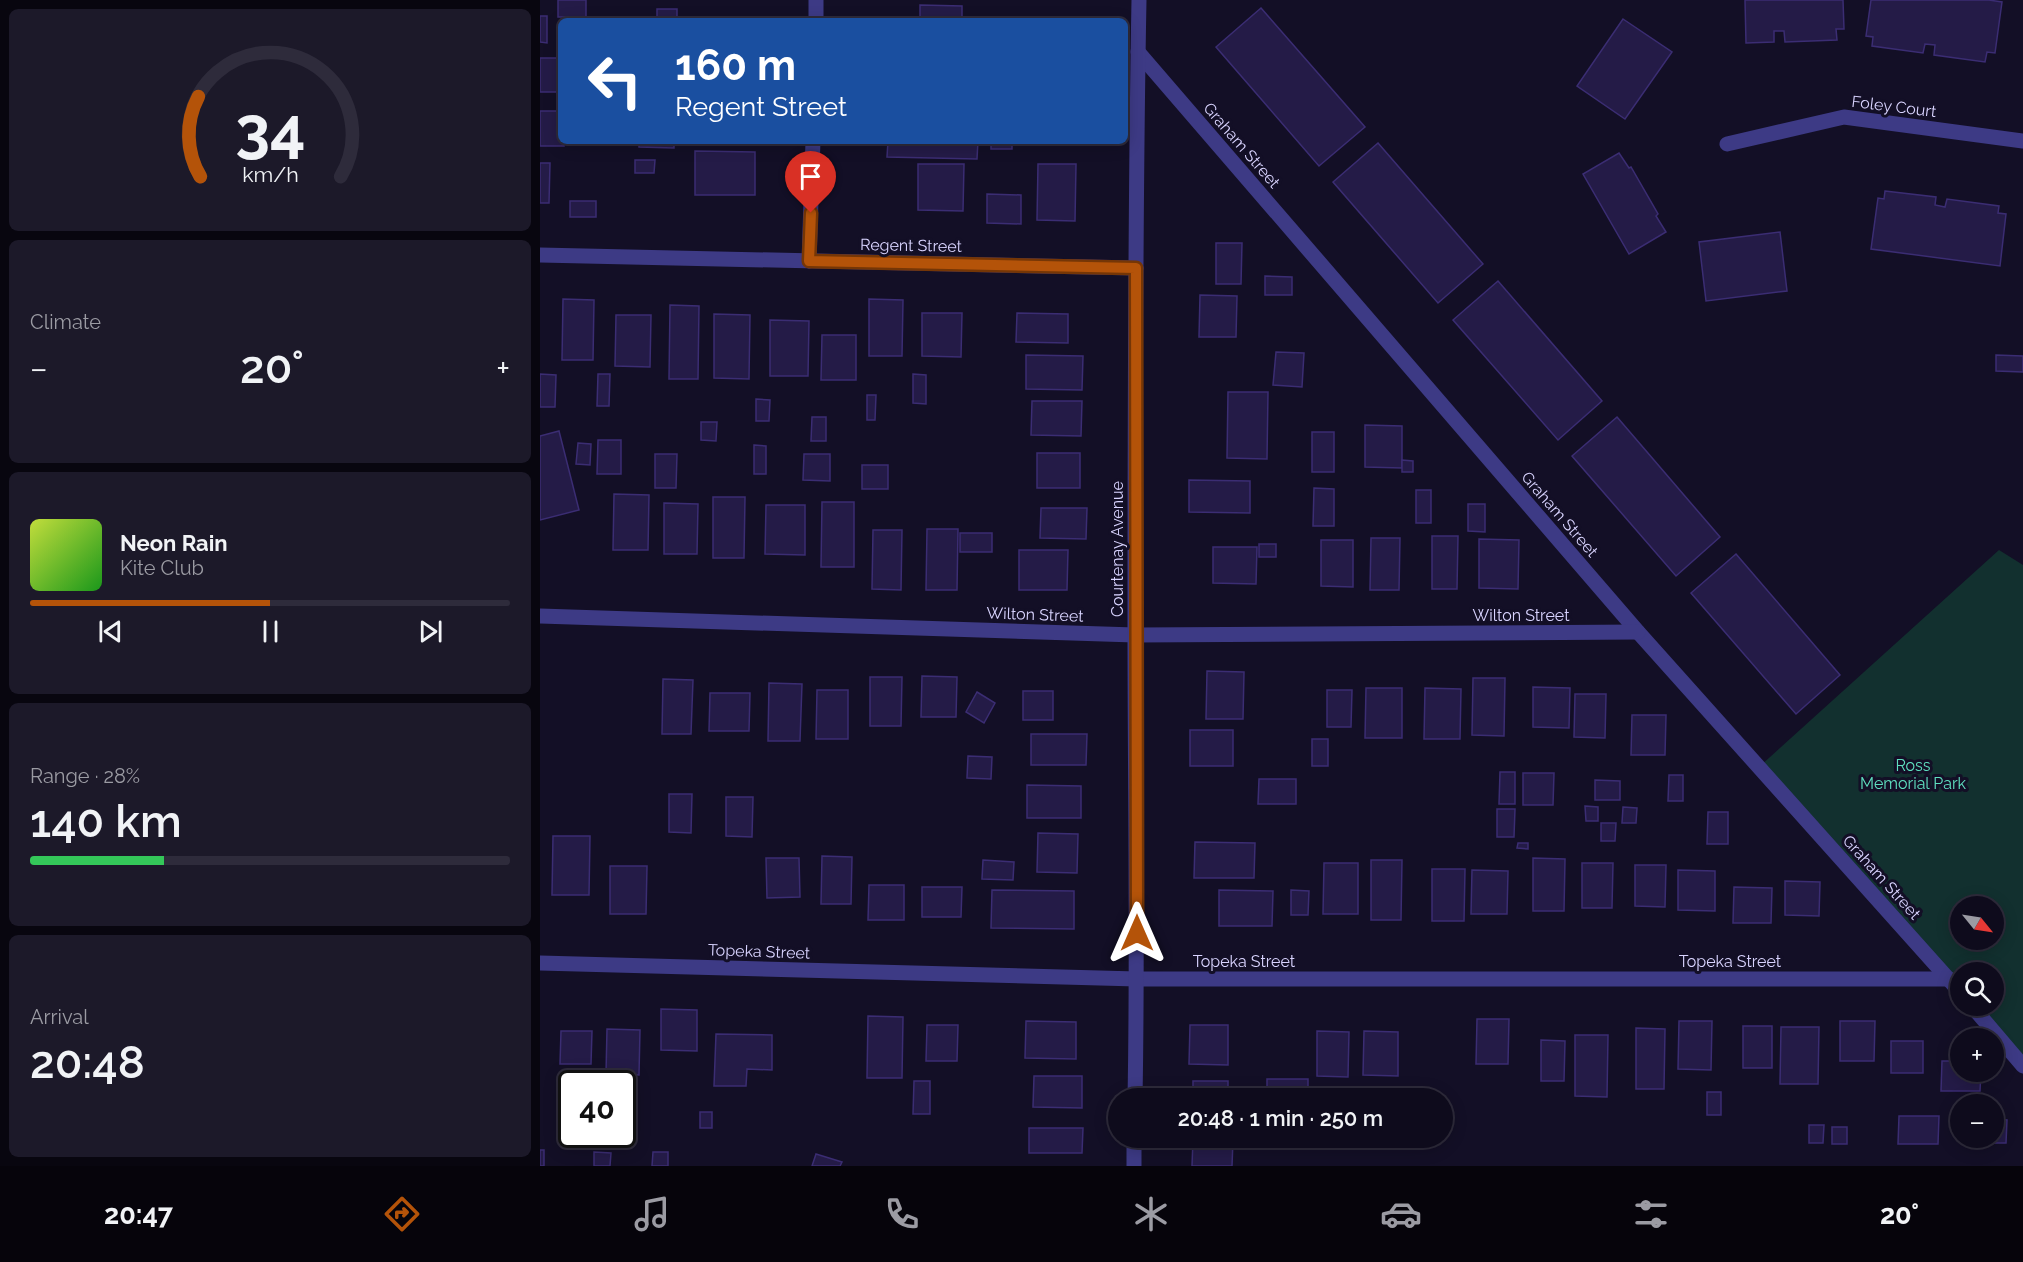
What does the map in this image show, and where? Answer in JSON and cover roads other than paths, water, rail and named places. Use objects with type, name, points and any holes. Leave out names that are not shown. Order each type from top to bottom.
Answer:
[{"type":"street","points":[[816,0],[816,18]]},
{"type":"street","name":"Courtenay Avenue","points":[[1135,1088],[1136,268],[1139,0]]},
{"type":"street","name":"Graham Street","points":[[1138,52],[1638,632],[1949,979]]},
{"type":"street","name":"Foley Court","points":[[1727,144],[1844,117],[2023,141]]},
{"type":"street","points":[[809,261],[813,144]]},
{"type":"street","name":"Regent Street","points":[[540,255],[1136,268]]},
{"type":"street","name":"Wilton Street","points":[[540,616],[1135,635],[1638,632]]},
{"type":"street","name":"Topeka Street","points":[[540,963],[1137,979],[1949,979]]},
{"type":"street","points":[[1980,1016],[2023,1066]]},
{"type":"street","points":[[1134,1148],[1134,1166]]},
{"type":"park label","name":"Ross Memorial Park","points":[[1913,774]]}]
